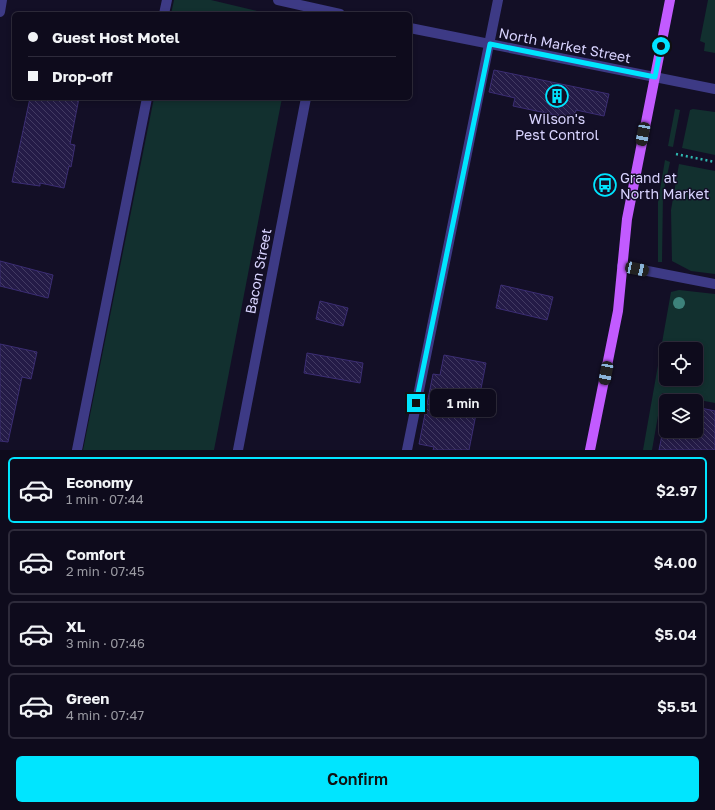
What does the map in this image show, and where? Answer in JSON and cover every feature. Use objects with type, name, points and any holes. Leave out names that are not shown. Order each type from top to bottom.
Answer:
[{"type":"main road","points":[[590,450],[618,311],[626,219],[670,0]]},
{"type":"street","points":[[0,12],[2,0]]},
{"type":"street","points":[[164,12],[167,0]]},
{"type":"street","points":[[278,0],[322,12],[325,0]]},
{"type":"street","points":[[407,450],[498,0]]},
{"type":"street","name":"North Market Street","points":[[412,28],[715,89]]},
{"type":"street","points":[[77,450],[147,100]]},
{"type":"street","name":"Bacon Street","points":[[238,450],[306,100]]},
{"type":"street","points":[[622,266],[715,284]]},
{"type":"path","points":[[676,154],[715,162]]},
{"type":"green space","points":[[174,0],[211,0],[262,12],[171,12]]},
{"type":"green space","points":[[708,0],[715,0],[715,53],[704,51],[705,43],[700,41]]},
{"type":"green space","points":[[154,100],[282,100],[214,450],[83,450]]},
{"type":"green space","points":[[675,109],[680,110],[673,147],[668,146]]},
{"type":"green space","points":[[693,109],[715,112],[715,155],[682,148],[690,110]]},
{"type":"green space","points":[[665,160],[670,162],[663,194],[662,262],[658,262],[658,202]]},
{"type":"green space","points":[[679,164],[715,171],[715,274],[691,271],[672,261],[671,210]]},
{"type":"green space","points":[[679,290],[715,294],[715,403],[703,401],[703,394],[659,394],[659,410],[652,450],[643,450],[659,360],[659,386],[703,386],[703,342],[662,342],[671,292]]},
{"type":"building","name":"Wilson's Pest Control","points":[[494,70],[609,94],[604,116],[576,110],[574,119],[513,106],[515,98],[489,92]]},
{"type":"building","points":[[30,100],[79,100],[70,144],[75,145],[71,167],[69,166],[64,188],[40,183],[40,186],[12,182]]},
{"type":"building","points":[[0,261],[53,275],[48,298],[0,286]]},
{"type":"building","points":[[501,285],[553,297],[547,320],[496,308]]},
{"type":"building","points":[[320,301],[348,308],[343,326],[316,319]]},
{"type":"building","points":[[0,344],[37,352],[31,379],[22,377],[8,442],[0,441]]},
{"type":"building","points":[[307,353],[363,363],[360,383],[304,373]]},
{"type":"building","points":[[444,355],[486,363],[469,450],[433,450],[434,447],[419,444],[433,374],[440,375]]},
{"type":"building","points":[[703,408],[715,411],[715,450],[659,450],[661,438],[703,438]]},
{"type":"place","name":"Wilson's Pest Control","points":[[557,96]]},
{"type":"place","name":"Grand at North Market","points":[[605,185]]},
{"type":"route","points":[[416,403],[490,44],[655,77],[661,46]]}]
